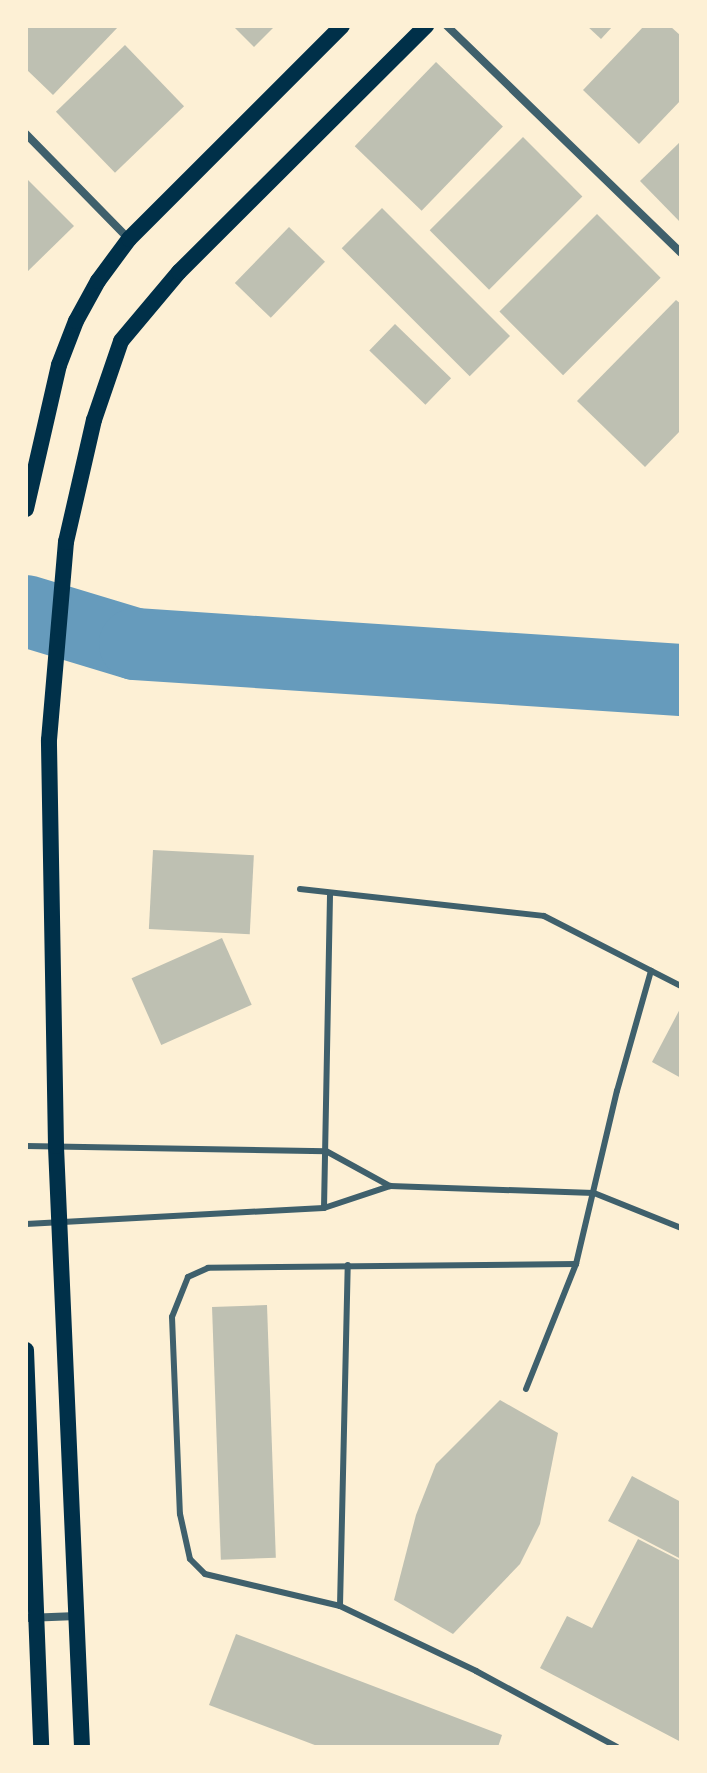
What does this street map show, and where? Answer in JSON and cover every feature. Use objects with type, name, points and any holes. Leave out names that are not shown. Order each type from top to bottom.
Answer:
[{"type":"main road","points":[[26,509],[59,365],[76,321],[98,281],[129,239],[342,26]]},
{"type":"main road","points":[[82,1747],[56,1146],[49,740],[66,542],[94,420],[121,341],[179,272],[426,26]]},
{"type":"main road","points":[[26,1350],[31,1618],[41,1747]]},
{"type":"street","points":[[447,26],[681,253]]},
{"type":"street","points":[[26,134],[129,239]]},
{"type":"street","points":[[31,1618],[77,1616]]},
{"type":"lane","points":[[300,889],[544,916],[681,986]]},
{"type":"lane","points":[[324,1208],[330,893]]},
{"type":"lane","points":[[526,1389],[576,1264],[651,971]]},
{"type":"lane","points":[[26,1146],[326,1151],[390,1186]]},
{"type":"lane","points":[[26,1224],[324,1208],[390,1186],[594,1193],[681,1228]]},
{"type":"lane","points":[[576,1264],[208,1268],[188,1277],[172,1317],[180,1514],[190,1559],[205,1574],[340,1606],[476,1671],[617,1747]]},
{"type":"lane","points":[[340,1606],[348,1265]]},
{"type":"building","points":[[26,26],[119,26],[53,95],[26,69]]},
{"type":"building","points":[[233,26],[275,26],[254,47]]},
{"type":"building","points":[[587,26],[613,26],[601,39]]},
{"type":"building","points":[[644,26],[670,26],[681,36],[681,100],[639,144],[583,90]]},
{"type":"building","points":[[125,45],[184,106],[115,173],[56,112]]},
{"type":"building","points":[[436,62],[503,127],[422,211],[355,146]]},
{"type":"building","points":[[523,137],[582,196],[489,290],[430,230]]},
{"type":"building","points":[[681,141],[681,223],[640,181]]},
{"type":"building","points":[[26,178],[74,226],[26,273]]},
{"type":"building","points":[[382,208],[510,336],[470,376],[342,248]]},
{"type":"building","points":[[597,214],[661,278],[563,375],[499,312]]},
{"type":"building","points":[[289,227],[325,262],[271,318],[235,283]]},
{"type":"building","points":[[676,300],[681,304],[681,430],[645,467],[577,401]]},
{"type":"building","points":[[395,324],[451,378],[425,405],[369,351]]},
{"type":"building","points":[[153,850],[254,855],[250,934],[149,929]]},
{"type":"building","points":[[222,938],[252,1005],[161,1045],[132,978]]},
{"type":"building","points":[[681,1007],[681,1078],[652,1062]]},
{"type":"building","points":[[267,1305],[276,1558],[221,1560],[212,1307]]},
{"type":"building","points":[[500,1400],[558,1433],[540,1524],[520,1564],[453,1634],[394,1600],[416,1515],[436,1464]]},
{"type":"building","points":[[632,1476],[681,1502],[681,1559],[608,1521]]},
{"type":"building","points":[[638,1539],[681,1561],[681,1742],[540,1668],[567,1616],[592,1628]]},
{"type":"building","points":[[236,1634],[502,1735],[498,1747],[320,1747],[209,1705]]},
{"type":"waterway","points":[[26,611],[135,644],[681,680]]}]
